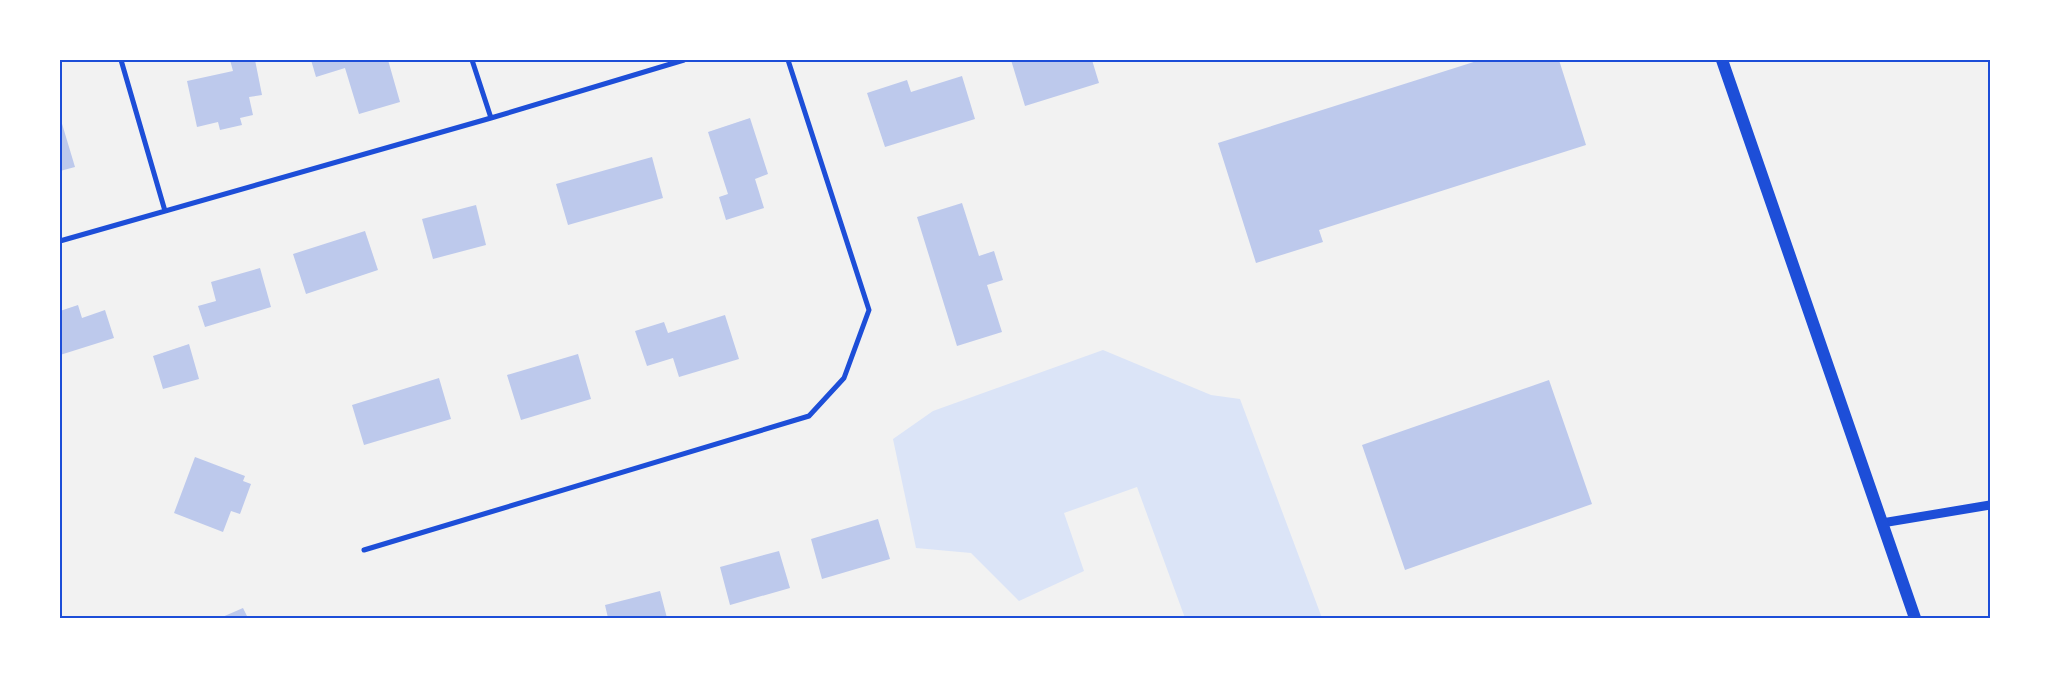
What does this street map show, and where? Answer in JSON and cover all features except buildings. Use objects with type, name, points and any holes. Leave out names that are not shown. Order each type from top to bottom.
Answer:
[{"type":"main road","points":[[1722,60],[1915,618]]},
{"type":"street","points":[[120,60],[165,211]]},
{"type":"street","points":[[472,60],[492,118]]},
{"type":"street","points":[[60,241],[492,118],[684,60]]},
{"type":"street","points":[[364,550],[809,416],[844,378],[869,310],[788,60]]},
{"type":"street","points":[[1882,523],[1990,505]]},
{"type":"shaded area","points":[[1103,350],[1211,395],[1240,399],[1322,618],[1185,618],[1137,487],[1064,513],[1084,571],[1019,601],[971,553],[916,548],[893,439],[933,411]]}]
